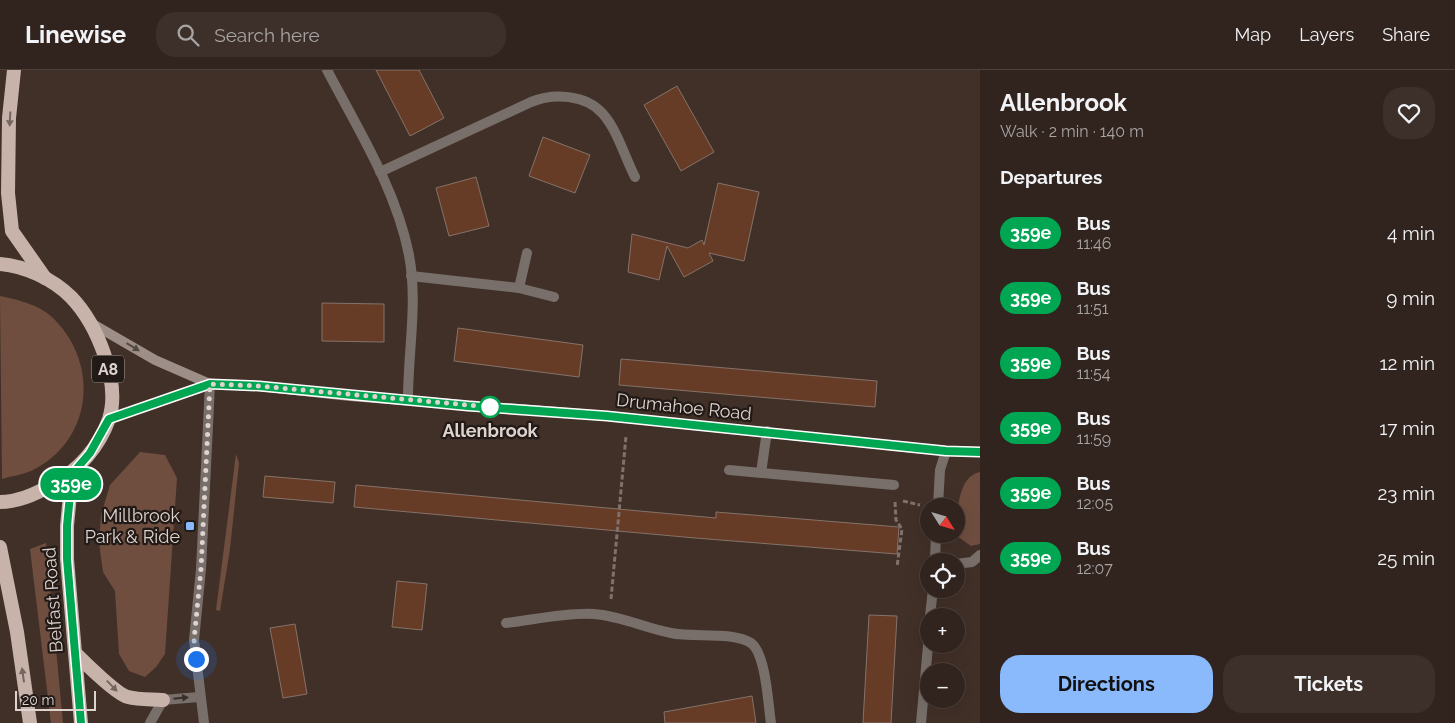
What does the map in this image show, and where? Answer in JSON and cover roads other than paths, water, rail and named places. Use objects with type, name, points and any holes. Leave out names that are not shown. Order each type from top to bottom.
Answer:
[{"type":"highway","name":"A8","points":[[14,70],[9,118],[8,193],[12,231],[45,278]]},
{"type":"highway","name":"A8","points":[[0,264],[12,265],[45,278],[71,297],[91,322],[112,380],[109,419],[90,453],[72,474],[42,490],[9,502],[0,502]]},
{"type":"highway","name":"Belfast Road","points":[[72,474],[67,526],[67,559],[81,723]]},
{"type":"highway","name":"Belfast Road","points":[[0,547],[17,632],[30,723]]},
{"type":"highway","points":[[76,654],[106,680],[113,689],[126,697],[164,700]]},
{"type":"main road","name":"Drumahoe Road","points":[[91,322],[155,360],[210,384],[259,386],[408,399],[767,431],[946,451],[980,452]]},
{"type":"main road","name":"Drumahoe Road","points":[[109,419],[210,384]]},
{"type":"street","points":[[328,70],[380,172],[409,254],[413,318],[408,399]]},
{"type":"street","points":[[380,172],[531,102],[548,96],[557,96],[586,102],[602,113],[635,178]]},
{"type":"street","points":[[519,288],[527,253]]},
{"type":"street","points":[[411,276],[519,288],[554,297]]},
{"type":"street","points":[[204,723],[194,640],[201,569],[210,384]]},
{"type":"street","name":"Drumahoe Road","points":[[761,473],[767,431]]},
{"type":"street","points":[[938,498],[940,470],[946,451]]},
{"type":"street","points":[[729,470],[894,486]]},
{"type":"street","points":[[965,563],[972,562],[980,555]]},
{"type":"street","points":[[506,623],[592,613],[610,616],[672,634],[739,638],[751,643],[757,650],[762,664],[771,723]]},
{"type":"street","points":[[921,723],[927,653]]},
{"type":"street","points":[[150,723],[164,700],[200,696]]},
{"type":"place","name":"Allenbrook","points":[[490,407]]},
{"type":"place","name":"Millbrook Park & Ride","points":[[190,526]]}]
